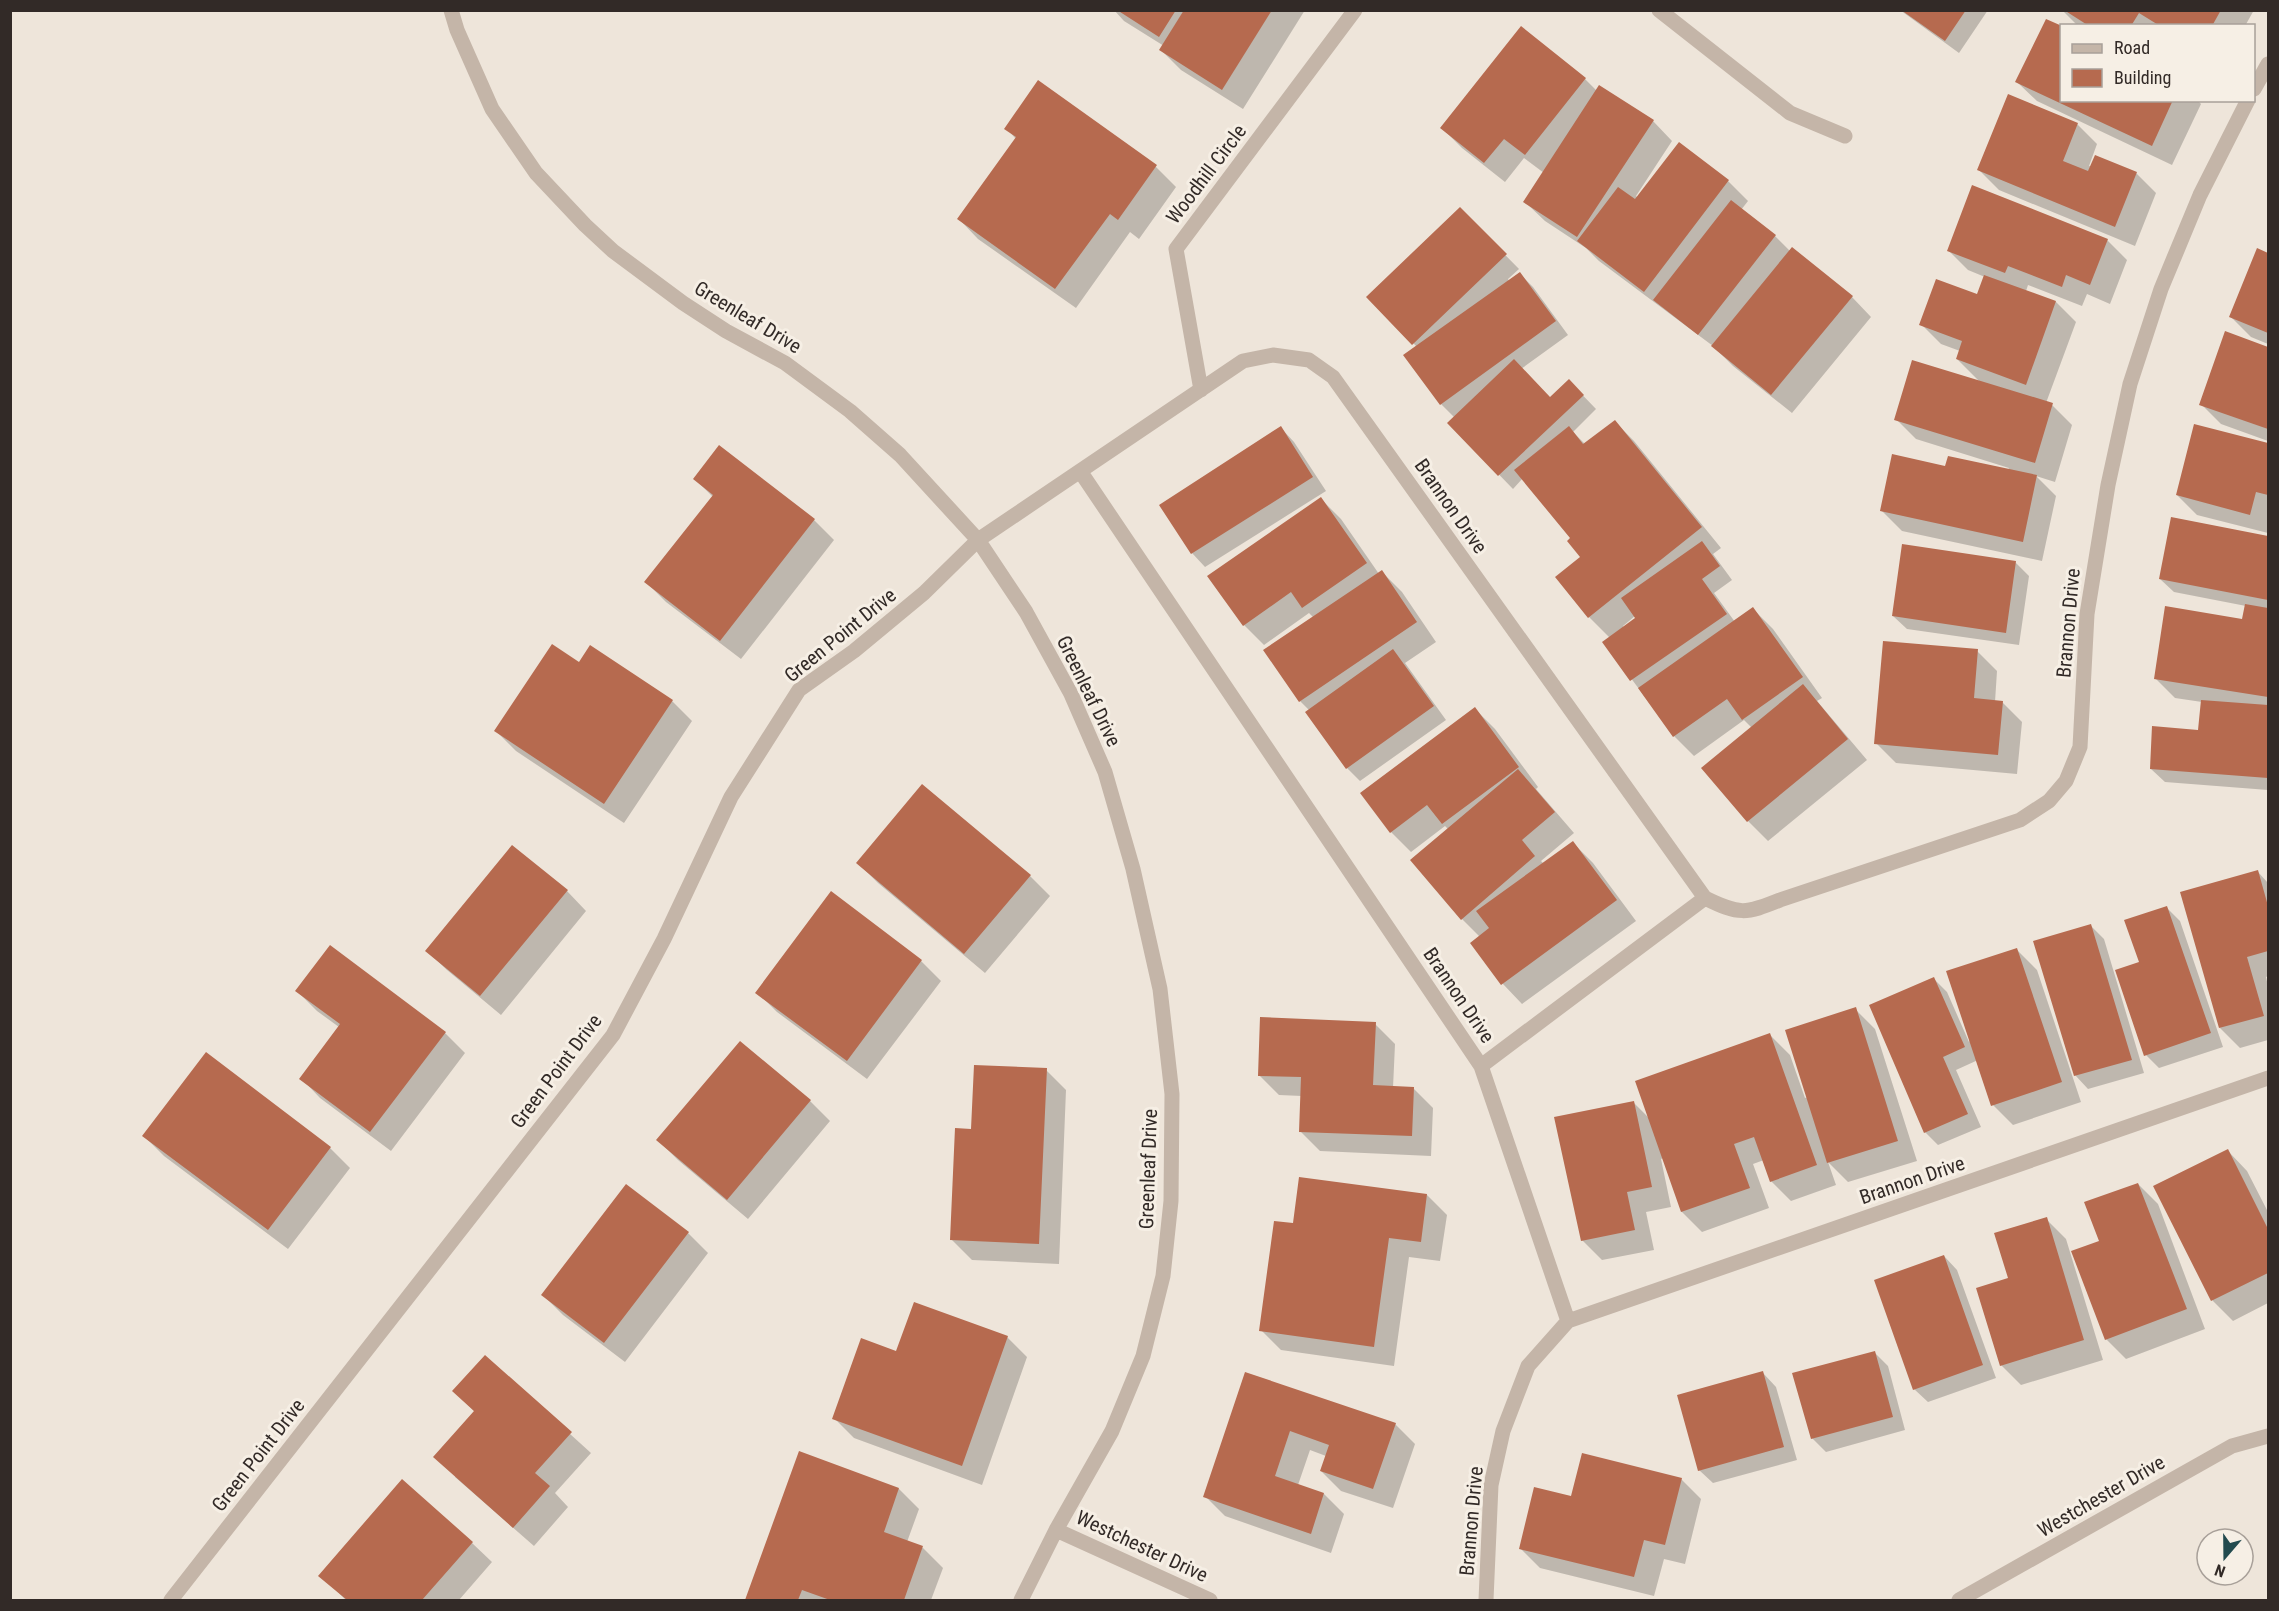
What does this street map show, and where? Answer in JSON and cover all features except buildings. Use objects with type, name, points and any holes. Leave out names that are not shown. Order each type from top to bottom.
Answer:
[{"type":"street","name":"Greenleaf Drive","points":[[451,10],[456,30],[492,109],[536,173],[585,225],[613,251],[683,303],[726,331],[785,363],[850,411],[900,455],[978,540],[1026,612],[1071,693],[1105,772],[1133,869],[1160,989],[1172,1094],[1170,1212],[1162,1276],[1143,1356],[1112,1431],[1056,1530],[1021,1600]]},
{"type":"street","name":"Woodhill Circle","points":[[1201,390],[1176,249],[1355,10]]},
{"type":"street","points":[[1659,10],[1790,113],[1845,135]]},
{"type":"street","points":[[2255,86],[2268,64]]},
{"type":"street","name":"Brannon Drive","points":[[978,540],[1243,361],[1273,355],[1309,360],[1334,377],[1705,898],[1730,910],[1753,911],[2020,820],[2049,801],[2066,781],[2080,747],[2087,614],[2108,485],[2130,384],[2165,279],[2200,195],[2247,102]]},
{"type":"street","name":"Brannon Drive","points":[[1080,471],[1481,1066],[1568,1321]]},
{"type":"street","name":"Green Point Drive","points":[[171,1600],[613,1035],[664,939],[731,797],[799,690],[854,651],[924,593],[978,540]]},
{"type":"street","name":"Brannon Drive","points":[[1481,1066],[1705,898]]},
{"type":"street","name":"Brannon Drive","points":[[1486,1600],[1491,1485],[1503,1431],[1528,1366],[1568,1321],[2268,1078]]},
{"type":"street","name":"Westchester Drive","points":[[1959,1600],[2232,1446],[2268,1436]]},
{"type":"street","name":"Westchester Drive","points":[[1056,1530],[1210,1600]]}]
